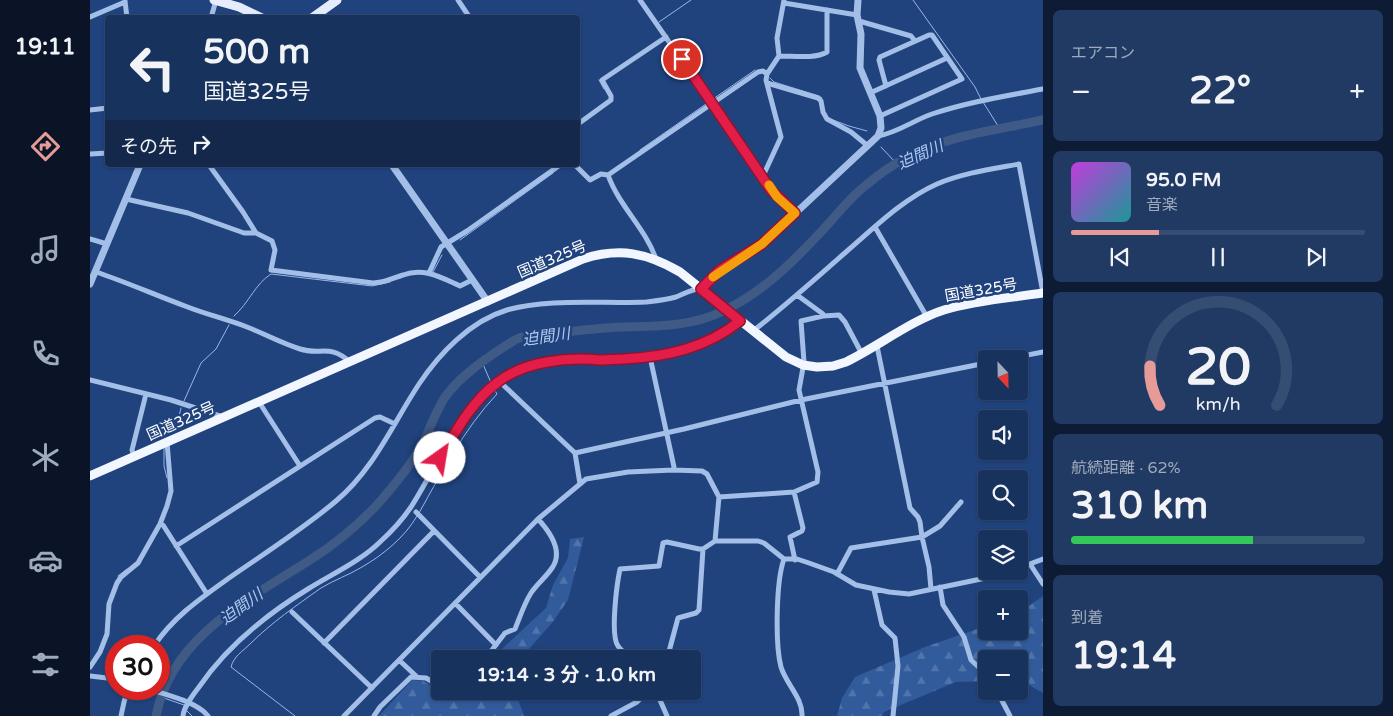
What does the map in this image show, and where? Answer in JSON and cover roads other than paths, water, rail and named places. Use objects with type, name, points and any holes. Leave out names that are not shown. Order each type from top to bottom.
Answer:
[{"type":"highway","name":"国道325号","points":[[90,476],[583,259],[599,255],[626,252],[656,259],[680,272],[782,354],[802,365],[817,367],[833,366],[846,362],[927,317],[961,306],[1043,293]]},
{"type":"main road","points":[[216,0],[239,7],[256,15]]},
{"type":"main road","points":[[316,15],[337,0]]},
{"type":"street","points":[[211,15],[216,0]]},
{"type":"street","points":[[458,0],[468,15]]},
{"type":"street","points":[[640,0],[777,197],[795,213]]},
{"type":"street","points":[[163,635],[178,617],[207,594],[338,500],[370,466],[419,384],[436,360],[467,332],[498,313],[532,305],[649,301],[672,298],[695,289],[701,289],[720,270],[762,244],[878,136],[881,128],[880,116],[860,68],[861,34],[858,18],[858,0]]},
{"type":"street","points":[[90,17],[125,1],[127,15]]},
{"type":"street","points":[[763,176],[781,137],[767,83],[768,74],[780,56],[777,38],[784,1],[858,18],[911,36],[915,41]]},
{"type":"street","points":[[780,56],[809,56],[828,52],[827,10]]},
{"type":"street","points":[[880,116],[962,79],[932,35],[929,35],[880,57],[879,60],[886,86]]},
{"type":"street","points":[[580,123],[612,100],[612,96],[602,80],[666,36]]},
{"type":"street","points":[[870,93],[948,58]]},
{"type":"street","points":[[577,167],[590,180],[601,174],[608,175],[758,72],[763,71],[768,74]]},
{"type":"street","points":[[767,83],[818,98],[821,101],[823,112],[827,119],[852,132],[868,146]]},
{"type":"street","points":[[878,136],[921,118],[956,107],[1043,89]]},
{"type":"street","points":[[90,110],[105,108]]},
{"type":"street","points":[[90,154],[105,152]]},
{"type":"street","points":[[752,331],[797,296],[875,226],[902,205],[936,184],[964,175],[1019,164],[1043,293]]},
{"type":"street","points":[[90,284],[139,167]]},
{"type":"street","points":[[210,167],[256,233]]},
{"type":"street","points":[[393,167],[488,302]]},
{"type":"street","points":[[430,273],[439,250],[446,243],[467,231],[557,167]]},
{"type":"street","points":[[608,175],[630,216],[653,250],[656,259]]},
{"type":"street","points":[[126,200],[188,213],[244,233],[256,233],[274,243],[275,250],[271,270],[303,276],[377,283],[410,273],[430,273],[460,286],[472,280]]},
{"type":"street","points":[[875,226],[927,317]]},
{"type":"street","points":[[90,239],[107,244]]},
{"type":"street","points":[[96,272],[187,307],[224,318],[284,344],[304,350],[330,351],[341,354],[350,362]]},
{"type":"street","points":[[797,296],[823,314],[823,316]]},
{"type":"street","points":[[719,497],[794,492],[818,482],[818,472],[799,390],[803,344],[800,320],[836,314],[842,318],[862,354]]},
{"type":"street","points":[[183,716],[188,703],[216,663],[260,623],[298,596],[362,556],[388,535],[411,506],[473,407],[499,381],[542,363],[558,360],[581,358],[607,360],[650,357],[693,348],[717,337],[739,319]]},
{"type":"street","points":[[877,346],[910,508],[918,517],[929,567],[931,590]]},
{"type":"street","points":[[1028,355],[1043,352]]},
{"type":"street","points":[[650,357],[674,466],[673,470]]},
{"type":"street","points":[[575,453],[801,400],[978,364]]},
{"type":"street","points":[[90,380],[146,394],[223,417]]},
{"type":"street","points":[[499,381],[575,453],[580,484]]},
{"type":"street","points":[[134,456],[132,450],[146,394]]},
{"type":"street","points":[[259,402],[300,466]]},
{"type":"street","points":[[176,546],[375,418],[380,417],[395,424]]},
{"type":"street","points":[[90,667],[100,652],[109,628],[109,604],[116,583],[123,574],[135,566],[160,524],[167,506],[171,491],[167,442]]},
{"type":"street","points":[[344,716],[538,519],[586,479],[628,472],[702,471],[707,474],[719,497],[715,541]]},
{"type":"street","points":[[794,492],[803,528],[802,531],[790,537],[795,560]]},
{"type":"street","points":[[837,574],[851,548],[922,537],[940,526],[962,502]]},
{"type":"street","points":[[416,512],[480,578]]},
{"type":"street","points":[[492,650],[505,634],[515,629],[522,609],[531,593],[554,564],[556,544],[538,519]]},
{"type":"street","points":[[160,524],[207,594]]},
{"type":"street","points":[[324,643],[434,531]]},
{"type":"street","points":[[622,650],[615,640],[615,612],[620,569],[658,566],[663,544],[667,542],[699,549],[715,541],[758,541],[764,543],[784,559],[822,567],[856,584],[874,590],[909,594],[978,579]]},
{"type":"street","points":[[669,650],[678,618],[696,613],[699,610],[703,548]]},
{"type":"street","points":[[784,559],[778,583],[779,656],[788,683],[802,706],[802,716]]},
{"type":"street","points":[[1043,559],[1030,564],[1043,584]]},
{"type":"street","points":[[940,588],[943,605],[964,637],[971,660],[978,667]]},
{"type":"street","points":[[874,590],[882,625],[895,638],[898,666],[893,716]]},
{"type":"street","points":[[455,603],[496,645]]},
{"type":"street","points":[[292,612],[372,688]]},
{"type":"street","points":[[400,660],[416,676]]},
{"type":"street","points":[[90,676],[105,678]]},
{"type":"street","points":[[374,716],[380,707],[411,676],[426,678],[431,681]]},
{"type":"street","points":[[170,697],[204,711],[208,716]]},
{"type":"street","points":[[121,716],[125,700]]},
{"type":"street","points":[[611,716],[639,700]]},
{"type":"street","points":[[660,700],[667,716]]},
{"type":"street","points":[[1002,700],[1010,716]]},
{"type":"waterway","points":[[659,22],[691,0]]},
{"type":"waterway","points":[[913,0],[975,87],[981,99]]},
{"type":"waterway","points":[[713,99],[755,70]]},
{"type":"waterway","points":[[770,78],[774,82],[822,98]]},
{"type":"waterway","points":[[599,80],[604,89]]},
{"type":"waterway","points":[[983,102],[1000,129]]},
{"type":"waterway","points":[[640,150],[706,104]]},
{"type":"waterway","points":[[833,120],[867,131]]},
{"type":"waterway","name":"迫間川","points":[[156,716],[164,688],[178,664],[195,642],[238,606],[328,548],[369,513],[413,460],[445,397],[475,367],[516,339],[544,333],[614,327],[672,325],[709,317],[735,305],[761,288],[785,268],[858,191],[896,163],[939,143],[956,138],[1043,120]]},
{"type":"waterway","points":[[881,147],[896,163]]},
{"type":"waterway","points":[[460,240],[553,173]]},
{"type":"waterway","points":[[433,272],[442,255]]},
{"type":"waterway","points":[[234,316],[265,278],[271,274],[372,286],[390,282]]},
{"type":"waterway","points":[[184,401],[201,363],[216,349],[229,325]]},
{"type":"waterway","points":[[482,362],[492,385]]},
{"type":"waterway","points":[[419,513],[464,436],[497,394],[494,389]]},
{"type":"waterway","points":[[164,438],[178,420],[181,408]]},
{"type":"waterway","points":[[164,448],[164,466],[167,478]]},
{"type":"waterway","points":[[295,716],[231,667],[234,660],[284,614],[321,588],[357,570],[385,551],[400,538],[417,516]]},
{"type":"waterway","points":[[118,576],[127,569]]},
{"type":"waterway","points":[[170,700],[184,705]]},
{"type":"waterway","points":[[187,711],[192,716]]}]
